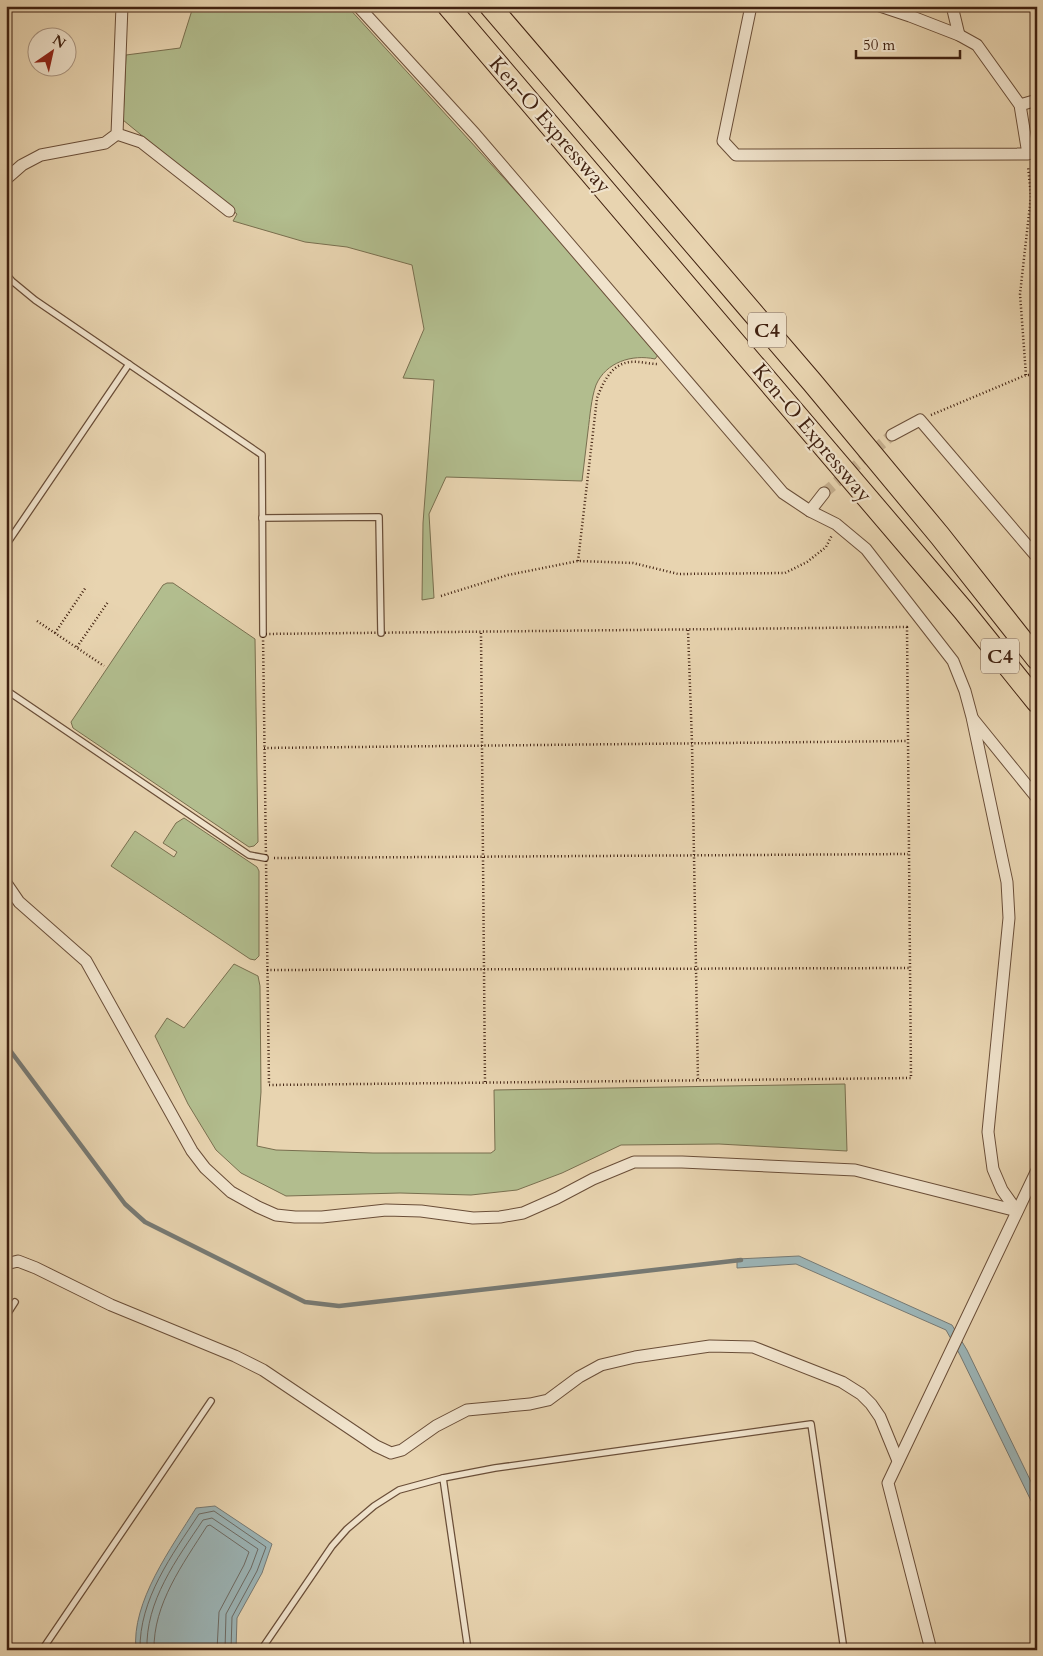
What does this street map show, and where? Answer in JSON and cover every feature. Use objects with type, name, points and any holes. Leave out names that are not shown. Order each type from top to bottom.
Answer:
[{"type":"highway","name":"Ken-O Expressway","points":[[448,6],[963,610],[1037,702]]},
{"type":"highway","name":"Ken-O Expressway","points":[[490,6],[848,426],[940,536],[1037,658]]},
{"type":"street","points":[[117,134],[122,6]]},
{"type":"street","points":[[358,6],[475,134],[783,493],[810,511],[836,524],[866,549],[953,661],[965,691],[972,717],[1007,882],[1009,918],[988,1132],[993,1169],[1002,1190],[1018,1211]]},
{"type":"street","points":[[751,6],[723,141],[736,155],[1028,154],[1020,105],[977,45],[910,16],[880,6]]},
{"type":"street","points":[[952,6],[959,36]]},
{"type":"street","points":[[1020,105],[1037,100]]},
{"type":"street","points":[[6,179],[22,165],[41,155],[105,142],[117,134]]},
{"type":"street","points":[[117,134],[141,142],[229,211]]},
{"type":"street","points":[[892,435],[920,420],[1037,556]]},
{"type":"street","points":[[810,511],[824,493]]},
{"type":"street","points":[[972,717],[1037,798]]},
{"type":"street","points":[[6,883],[19,902],[86,962],[192,1151],[205,1168],[231,1192],[276,1215],[322,1217],[386,1210],[472,1218],[500,1217],[523,1213],[593,1179],[634,1162],[855,1170],[1018,1211]]},
{"type":"street","points":[[931,1650],[888,1483],[1037,1170]]},
{"type":"street","points":[[6,1264],[18,1261],[36,1268],[111,1305],[235,1356],[263,1370],[376,1446],[392,1453],[402,1450],[436,1426],[467,1410],[530,1404],[548,1400],[579,1377],[601,1366],[635,1357],[710,1346],[753,1347],[842,1382],[860,1394],[880,1416],[898,1461]]},
{"type":"lane","points":[[6,274],[35,300],[262,454],[263,634]]},
{"type":"lane","points":[[6,546],[129,364]]},
{"type":"lane","points":[[262,518],[379,517],[382,633]]},
{"type":"lane","points":[[6,690],[249,854],[265,858]]},
{"type":"lane","points":[[6,1316],[15,1302]]},
{"type":"lane","points":[[42,1650],[211,1401]]},
{"type":"lane","points":[[261,1650],[332,1546],[347,1529],[374,1506],[399,1490],[443,1478],[495,1468],[811,1424],[844,1650]]},
{"type":"lane","points":[[443,1478],[468,1650]]},
{"type":"path","points":[[1026,375],[1020,294],[1031,196],[1028,154]]},
{"type":"path","points":[[578,561],[597,398],[605,379],[617,367],[630,362],[671,363]]},
{"type":"path","points":[[920,420],[1026,375],[1037,375]]},
{"type":"path","points":[[441,596],[508,575],[578,561],[633,563],[678,574],[785,573],[807,562],[826,547],[836,524]]},
{"type":"path","points":[[55,633],[86,587]]},
{"type":"path","points":[[77,648],[108,602]]},
{"type":"path","points":[[37,621],[104,666]]},
{"type":"path","points":[[263,634],[269,1085],[485,1083],[911,1078],[907,627],[481,633],[485,1083]]},
{"type":"path","points":[[688,630],[698,1080]]},
{"type":"path","points":[[264,748],[908,741]]},
{"type":"path","points":[[265,858],[908,854]]},
{"type":"path","points":[[267,970],[910,968]]},
{"type":"green space","points":[[211,6],[347,6],[531,208],[658,355],[655,359],[629,359],[613,365],[600,377],[592,402],[582,481],[446,477],[429,514],[434,598],[422,600],[423,523],[434,380],[403,378],[424,329],[412,265],[347,247],[305,242],[233,221],[237,214],[123,120],[126,55],[180,48],[193,7],[210,9]]},
{"type":"green space","points":[[173,583],[255,639],[258,842],[254,846],[249,847],[73,728],[71,722],[163,585]]},
{"type":"green space","points":[[184,818],[257,867],[259,871],[259,956],[255,960],[250,959],[111,866],[135,831],[174,857],[177,852],[163,843],[176,823]]},
{"type":"green space","points":[[234,964],[258,976],[260,986],[261,1092],[257,1146],[276,1150],[373,1153],[491,1153],[495,1150],[494,1090],[845,1084],[847,1151],[719,1144],[621,1145],[562,1173],[517,1190],[471,1195],[400,1193],[286,1196],[241,1173],[216,1150],[188,1104],[155,1036],[167,1018],[184,1028]]},
{"type":"water","points":[[799,1256],[952,1325],[967,1350],[1037,1494],[1037,1513],[946,1330],[796,1264],[737,1268],[737,1259]]},
{"type":"water","points":[[215,1506],[272,1544],[262,1573],[237,1618],[236,1650],[136,1650],[136,1632],[140,1613],[146,1594],[165,1557],[196,1508]]},
{"type":"waterway","points":[[6,1045],[125,1204],[145,1222],[305,1302],[339,1306],[741,1260]]},
{"type":"tunnel","points":[[824,493],[892,435]]}]
